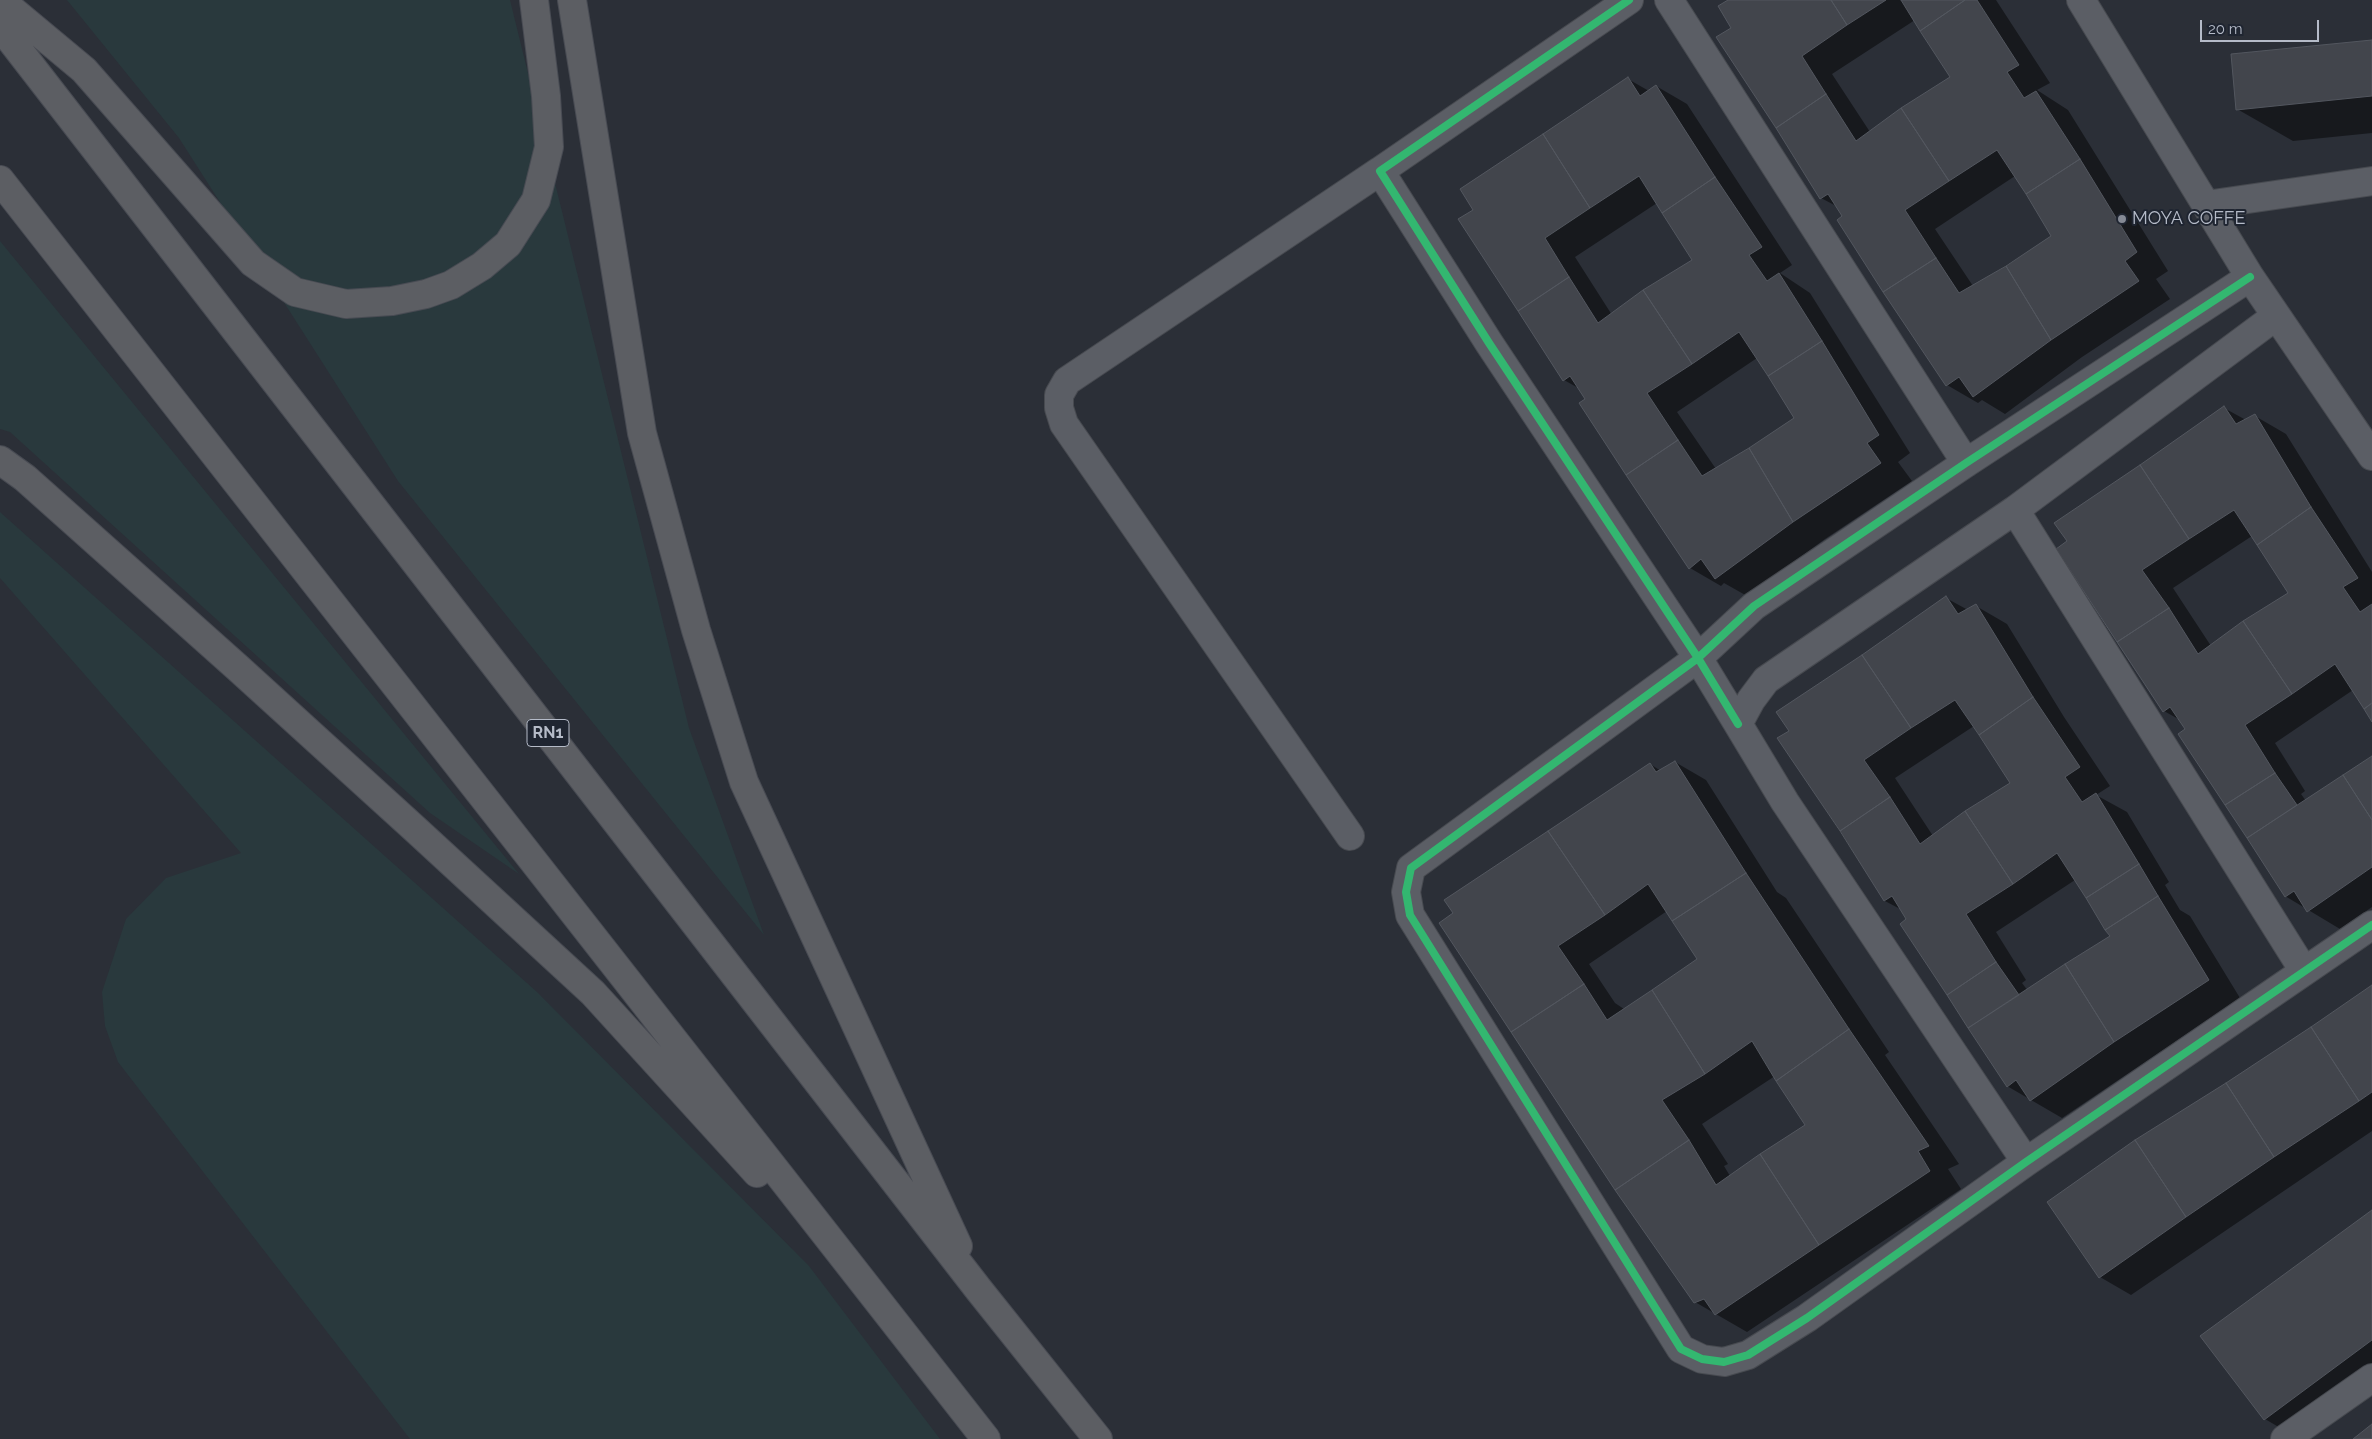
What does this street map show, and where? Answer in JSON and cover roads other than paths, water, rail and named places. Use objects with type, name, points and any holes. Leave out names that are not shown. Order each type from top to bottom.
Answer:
[{"type":"highway","points":[[0,0],[84,70],[253,263],[295,292],[346,304],[392,301],[426,294],[452,285],[482,266],[508,244],[536,200],[549,147],[546,96],[534,0]]},
{"type":"highway","points":[[572,0],[642,433],[696,630],[744,782],[979,1290]]},
{"type":"highway","name":"RN1","points":[[0,26],[979,1290],[1098,1439]]},
{"type":"highway","points":[[0,180],[986,1439]]},
{"type":"highway","points":[[0,460],[24,478],[319,742],[592,994],[902,1332]]},
{"type":"street","points":[[1350,836],[1064,424],[1059,408],[1059,394],[1067,381],[1380,171],[1629,0]]},
{"type":"street","points":[[1669,0],[1966,463]]},
{"type":"street","points":[[2081,0],[2250,277],[2372,456]]},
{"type":"street","points":[[1380,171],[1489,343],[1698,658],[1785,802],[2026,1162]]},
{"type":"street","points":[[2206,205],[2372,181]]},
{"type":"street","points":[[2250,277],[1966,463],[1754,606],[1698,658],[1411,868],[1406,892],[1410,915],[1681,1349],[1702,1359],[1724,1362],[1748,1355],[1807,1318],[2026,1162],[2372,925]]},
{"type":"street","points":[[1738,724],[1751,700],[1766,680],[2015,510],[2276,316]]},
{"type":"street","points":[[2015,510],[2304,971]]},
{"type":"street","points":[[2285,1439],[2372,1378]]},
{"type":"place","name":"MOYA COFFE","points":[[2122,219]]}]
